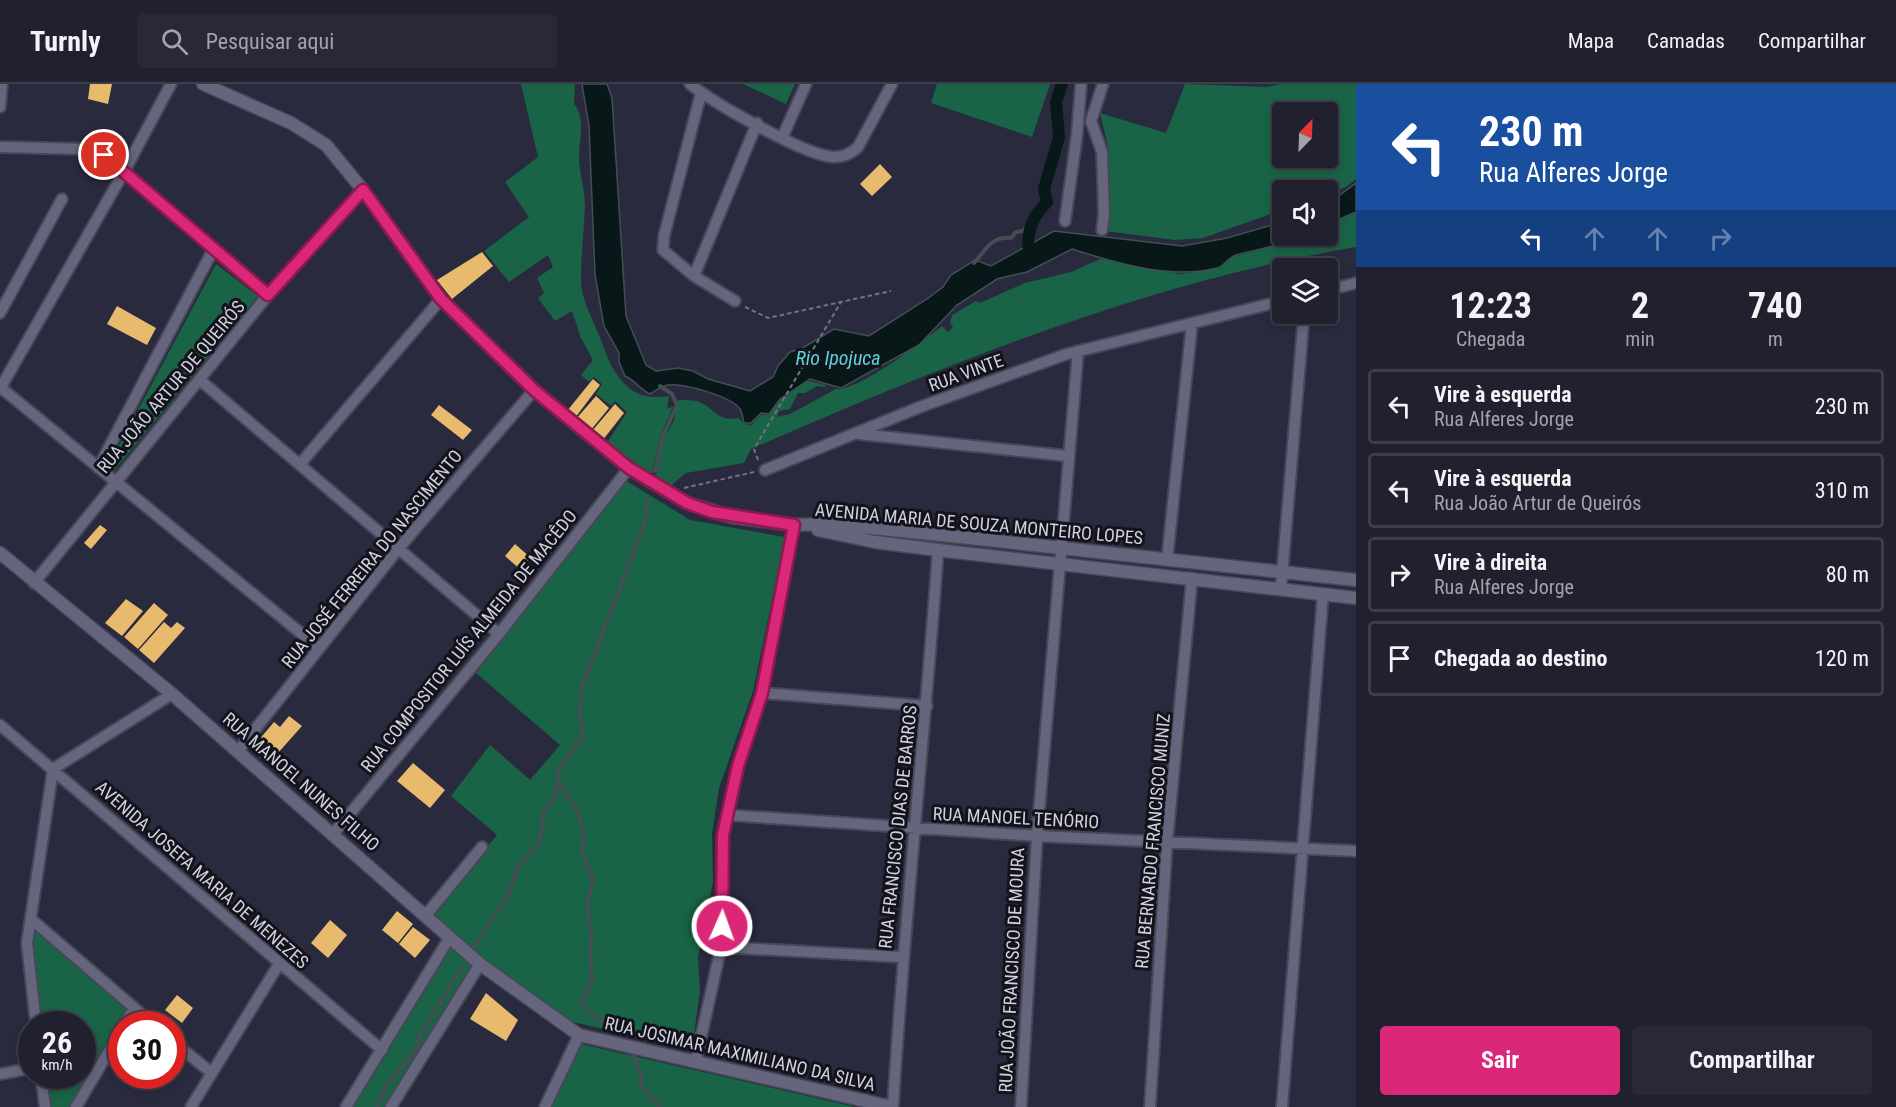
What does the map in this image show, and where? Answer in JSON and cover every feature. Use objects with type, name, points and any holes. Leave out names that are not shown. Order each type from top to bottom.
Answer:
[{"type":"street","points":[[0,106],[2,84]]},
{"type":"street","points":[[171,84],[125,170],[0,387],[319,648]]},
{"type":"street","points":[[203,84],[308,132],[326,145],[363,190],[441,299],[534,390],[629,468],[667,492],[712,512],[797,525],[762,693],[738,766],[726,815],[722,853],[721,947],[696,1060]]},
{"type":"street","points":[[690,84],[701,93],[782,138],[824,156],[850,154],[863,140],[892,84]]},
{"type":"street","points":[[782,138],[806,84]]},
{"type":"street","points":[[1065,221],[1077,135],[1081,84]]},
{"type":"street","points":[[1102,230],[1104,214],[1102,152],[1091,121],[1103,84]]},
{"type":"street","points":[[701,93],[664,236],[663,250],[666,255],[694,276],[735,301]]},
{"type":"street","points":[[694,276],[757,123]]},
{"type":"street","points":[[0,147],[55,147],[94,151],[125,170],[213,250],[268,295]]},
{"type":"street","name":"RUA JOÃO ARTUR DE QUEIRÓS","points":[[34,583],[114,481],[200,380],[268,295],[363,190]]},
{"type":"street","points":[[0,313],[62,199]]},
{"type":"street","points":[[98,468],[213,250]]},
{"type":"street","points":[[1338,288],[1356,283]]},
{"type":"street","points":[[300,464],[441,299]]},
{"type":"street","name":"RUA VINTE","points":[[765,470],[920,407],[1078,351],[1272,303]]},
{"type":"street","points":[[1167,560],[1192,323]]},
{"type":"street","points":[[1281,588],[1303,324]]},
{"type":"street","name":"RUA JOÃO FRANCISCO DE MOURA","points":[[1021,1107],[1037,836],[1059,549],[1078,351]]},
{"type":"street","points":[[200,380],[499,634]]},
{"type":"street","name":"RUA JOSÉ FERREIRA DO NASCIMENTO","points":[[238,751],[399,548],[534,390]]},
{"type":"street","points":[[856,434],[1068,456]]},
{"type":"street","name":"RUA COMPOSITOR LUÍS ALMEIDA DE MACÊDO","points":[[334,833],[499,634],[629,468]]},
{"type":"street","name":"AVENIDA MARIA DE SOUZA MONTEIRO LOPES","points":[[797,525],[828,524],[1356,580]]},
{"type":"street","name":"AVENIDA MARIA DE SOUZA MONTEIRO LOPES","points":[[797,525],[875,542],[1356,598]]},
{"type":"street","name":"RUA FRANCISCO DIAS DE BARROS","points":[[893,1107],[902,957],[917,829],[938,550]]},
{"type":"street","name":"RUA MANOEL NUNES FILHO","points":[[0,553],[172,694],[334,833],[480,964],[579,1035]]},
{"type":"street","name":"RUA BERNARDO FRANCISCO MUNIZ","points":[[1150,1107],[1165,842],[1192,578]]},
{"type":"street","points":[[1282,1107],[1323,594]]},
{"type":"street","points":[[762,693],[927,706]]},
{"type":"street","points":[[35,1011],[27,943],[53,769],[172,694]]},
{"type":"street","name":"AVENIDA JOSEFA MARIA DE MENEZES","points":[[0,725],[382,1050]]},
{"type":"street","name":"RUA MANOEL TENÓRIO","points":[[726,815],[1037,836],[1356,851]]},
{"type":"street","points":[[426,915],[482,847]]},
{"type":"street","points":[[31,919],[137,1011]]},
{"type":"street","points":[[346,1107],[450,937]]},
{"type":"street","points":[[721,947],[902,957]]},
{"type":"street","points":[[191,1107],[279,964]]},
{"type":"street","points":[[391,1107],[480,964]]},
{"type":"street","points":[[544,1107],[579,1035]]},
{"type":"street","name":"RUA JOSIMAR MAXIMILIANO DA SILVA","points":[[579,1035],[696,1060],[864,1104],[893,1107]]},
{"type":"street","points":[[186,1052],[212,1073]]},
{"type":"street","points":[[76,1107],[108,1053]]},
{"type":"street","points":[[0,1074],[18,1071]]},
{"type":"street","points":[[43,1089],[45,1107]]},
{"type":"path","points":[[735,301],[768,318],[891,291]]},
{"type":"path","points":[[754,449],[831,323],[841,302]]},
{"type":"path","points":[[667,492],[765,470]]},
{"type":"green space","points":[[521,84],[575,84],[574,104],[581,122],[579,162],[585,206],[581,270],[583,296],[618,376],[633,391],[643,395],[669,396],[667,408],[673,407],[661,435],[651,477],[607,443],[627,412],[615,401],[611,406],[596,394],[602,384],[594,377],[589,382],[581,375],[593,360],[581,338],[572,311],[555,321],[538,298],[544,293],[537,278],[553,267],[548,255],[509,282],[484,251],[529,217],[505,182],[538,157]]},
{"type":"green space","points":[[743,84],[795,84],[786,104]]},
{"type":"green space","points":[[937,84],[1050,84],[1032,137],[931,103]]},
{"type":"green space","points":[[1185,84],[1267,87],[1281,84],[1356,84],[1356,179],[1338,191],[1338,180],[1272,180],[1272,214],[1203,238],[1175,240],[1105,231],[1108,147],[1100,113],[1166,133]]},
{"type":"green space","points":[[1356,213],[1356,247],[1302,258],[1272,258],[1272,264],[1124,304],[973,357],[824,417],[751,449],[744,463],[686,473],[668,488],[655,480],[664,438],[674,420],[678,400],[697,401],[720,416],[731,419],[739,418],[744,424],[751,425],[761,415],[769,415],[780,400],[805,382],[826,385],[825,387],[817,386],[805,393],[798,393],[790,409],[779,411],[777,417],[790,414],[836,389],[860,382],[875,374],[942,326],[948,332],[953,327],[950,323],[952,315],[976,301],[980,303],[1025,283],[1071,272],[1100,259],[1181,274],[1220,268],[1233,257],[1276,246],[1338,246],[1338,221]]},
{"type":"green space","points":[[216,264],[258,296],[114,471],[107,468]]},
{"type":"green space","points":[[625,480],[690,520],[785,537],[753,691],[719,788],[712,834],[713,882],[698,957],[700,991],[692,1049],[564,1020],[482,960],[431,915],[497,835],[451,796],[490,745],[530,780],[560,745],[476,673]]},
{"type":"green space","points":[[34,927],[127,1010],[108,1011],[108,1044],[96,1065],[96,1011],[37,1011],[30,944]]},
{"type":"green space","points":[[450,946],[473,965],[384,1107],[351,1107]]},
{"type":"green space","points":[[581,1044],[855,1107],[547,1107]]},
{"type":"green space","points":[[46,1089],[82,1089],[72,1107],[48,1107]]},
{"type":"water","name":"Rio Ipojuca","points":[[582,84],[607,84],[612,98],[626,316],[646,365],[656,371],[678,368],[693,371],[708,379],[750,391],[773,377],[778,366],[790,352],[801,349],[834,329],[869,336],[927,299],[943,287],[951,275],[975,260],[991,266],[1054,231],[1182,246],[1227,238],[1272,225],[1274,246],[1236,255],[1217,268],[1181,272],[1144,268],[1072,249],[1027,272],[997,279],[957,305],[919,345],[841,388],[810,379],[780,399],[769,414],[761,413],[751,423],[744,423],[740,409],[717,395],[675,385],[666,386],[650,394],[625,376],[619,362],[619,353],[604,326],[595,275],[589,126]]},
{"type":"water","points":[[1356,183],[1356,212],[1338,220],[1338,196]]},
{"type":"building","points":[[90,84],[112,84],[108,104],[88,99]]},
{"type":"building","points":[[880,164],[892,177],[872,196],[860,184]]},
{"type":"building","points":[[482,252],[493,266],[452,299],[437,280]]},
{"type":"building","points":[[117,306],[156,328],[147,345],[107,324]]},
{"type":"building","points":[[593,379],[600,385],[575,418],[567,411]]},
{"type":"building","points":[[596,396],[609,408],[590,431],[576,419]]},
{"type":"building","points":[[615,404],[624,413],[602,441],[592,431]]},
{"type":"building","points":[[439,405],[472,430],[463,440],[431,415]]},
{"type":"building","points":[[100,525],[107,530],[91,549],[84,543]]},
{"type":"building","points":[[515,544],[531,558],[521,570],[505,556]]},
{"type":"building","points":[[126,599],[143,611],[122,636],[105,623]]},
{"type":"building","points":[[154,603],[168,615],[138,649],[124,637]]},
{"type":"building","points":[[164,622],[171,628],[177,622],[185,628],[154,663],[139,650]]},
{"type":"building","points":[[289,716],[302,726],[270,762],[253,747],[274,722],[280,727]]},
{"type":"building","points":[[413,763],[445,790],[430,808],[397,781]]},
{"type":"building","points":[[397,911],[413,924],[398,943],[382,930]]},
{"type":"building","points":[[330,920],[347,935],[328,958],[311,943]]},
{"type":"building","points":[[413,927],[430,940],[415,958],[399,944]]},
{"type":"building","points":[[486,993],[518,1020],[506,1041],[470,1019]]},
{"type":"building","points":[[177,995],[193,1008],[186,1018],[186,1011],[165,1010]]},
{"type":"waterway","points":[[1029,250],[1032,224],[1047,202],[1044,189],[1059,137],[1056,102],[1062,84]]},
{"type":"waterway","points":[[974,263],[998,239],[1011,238],[1016,232],[1023,231],[1032,221]]},
{"type":"waterway","points":[[655,471],[663,436],[677,405],[672,394],[660,386]]},
{"type":"waterway","points":[[473,948],[509,893],[518,867],[540,842],[544,812],[556,795],[559,769],[583,736],[580,714],[582,687],[645,522],[648,499]]},
{"type":"waterway","points":[[560,784],[579,815],[584,836],[582,851],[593,880],[588,903],[589,923],[592,930],[590,945],[592,982],[581,1003],[592,1015],[621,1031]]},
{"type":"waterway","points":[[377,1107],[387,1085],[416,1048],[421,1033],[462,968]]},
{"type":"waterway","points":[[632,1051],[641,1075],[642,1087],[660,1107]]},
{"type":"route","points":[[104,155],[117,163],[213,250],[268,295],[363,190],[441,299],[534,390],[629,468],[687,503],[712,512],[732,518],[794,525],[762,693],[738,766],[726,815],[722,853],[722,926]]}]
